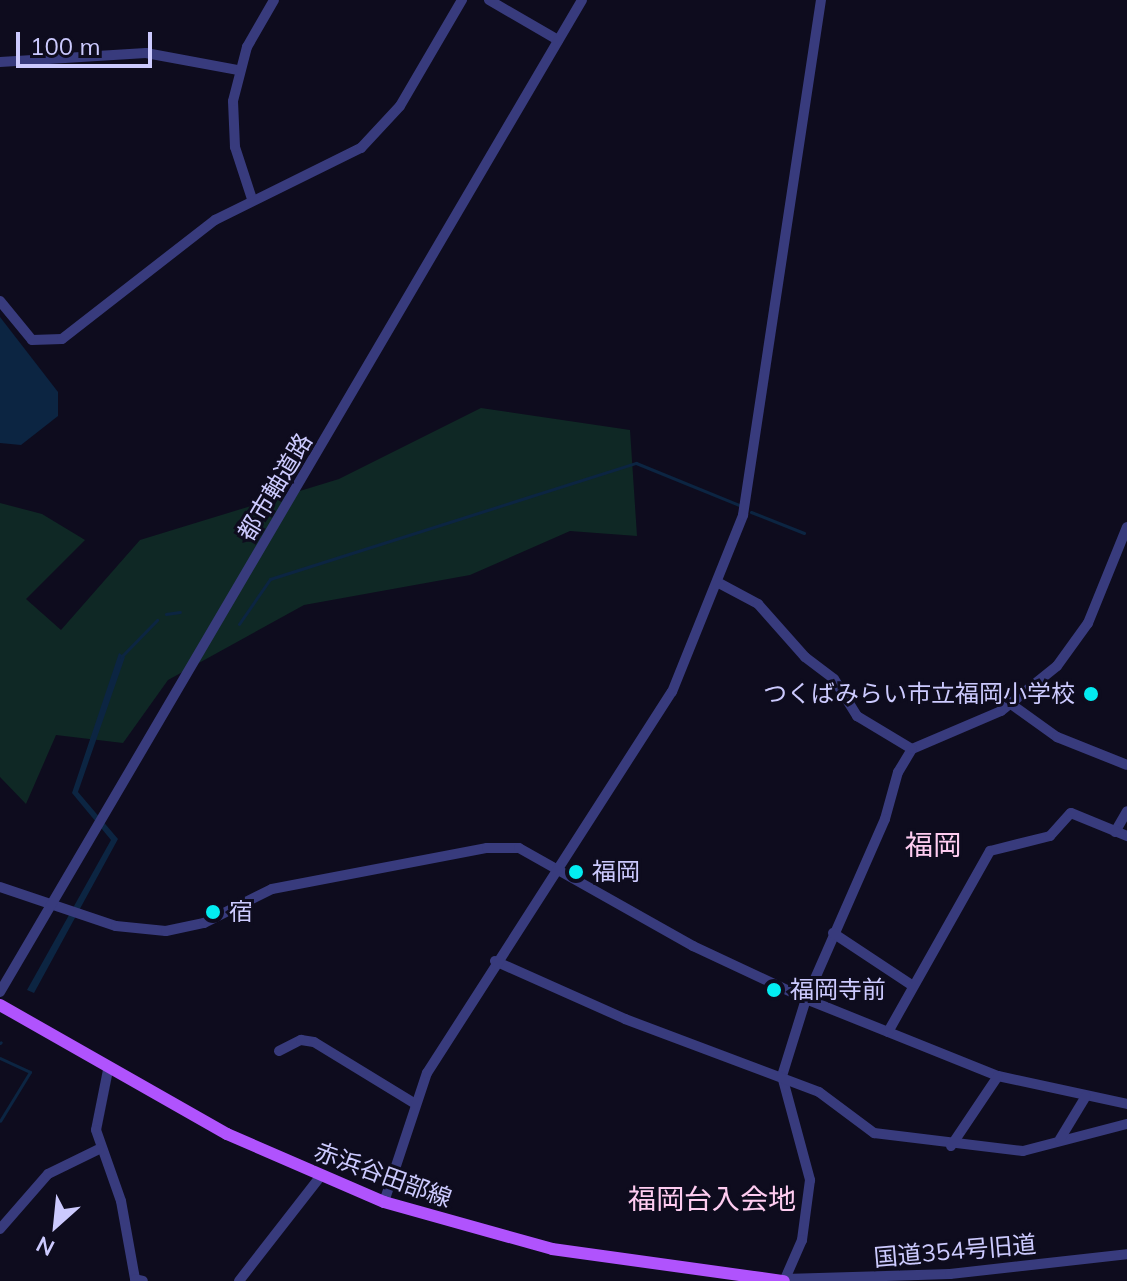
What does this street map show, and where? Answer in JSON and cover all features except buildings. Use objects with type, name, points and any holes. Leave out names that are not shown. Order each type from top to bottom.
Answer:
[{"type":"main road","name":"赤浜谷田部線","points":[[0,1005],[108,1070],[320,1177],[384,1202],[552,1249],[784,1280]]},
{"type":"street","points":[[252,199],[235,147],[238,70],[274,0]]},
{"type":"street","points":[[0,301],[32,340],[62,339],[252,199],[346,158],[376,135],[462,0]]},
{"type":"street","points":[[489,0],[558,40]]},
{"type":"street","name":"都市軸道路","points":[[0,992],[582,0]]},
{"type":"street","points":[[384,1202],[414,1103],[495,961],[672,692],[717,582],[752,477],[821,0]]},
{"type":"street","points":[[0,62],[146,53],[238,70]]},
{"type":"street","points":[[784,1280],[802,1240],[810,1180],[782,1076],[806,999],[912,749],[1011,704],[1057,666],[1088,623],[1127,527]]},
{"type":"street","points":[[717,582],[758,604],[805,657],[834,679],[857,716],[912,749]]},
{"type":"street","points":[[1011,704],[1057,737],[1127,765]]},
{"type":"street","points":[[1115,832],[1127,811]]},
{"type":"street","points":[[888,1032],[990,851],[1050,836],[1071,813],[1127,836]]},
{"type":"street","points":[[0,887],[129,929],[166,931],[204,923],[272,889],[487,848],[530,850],[693,946],[806,999],[998,1076],[1127,1104]]},
{"type":"street","points":[[833,933],[913,986]]},
{"type":"street","points":[[495,961],[625,1019],[819,1092],[874,1133],[951,1146],[1023,1151],[1127,1124]]},
{"type":"street","points":[[279,1051],[296,1041],[314,1042],[414,1103]]},
{"type":"street","points":[[108,1070],[96,1120],[99,1149],[121,1201],[139,1280],[123,1281]]},
{"type":"street","points":[[951,1146],[998,1076]]},
{"type":"street","points":[[1060,1139],[1086,1096]]},
{"type":"street","points":[[0,1229],[48,1174],[99,1149]]},
{"type":"street","points":[[239,1281],[320,1177]]},
{"type":"street","name":"国道354号旧道","points":[[784,1280],[950,1274],[1127,1254]]},
{"type":"green space","points":[[481,408],[630,430],[637,536],[570,531],[470,575],[304,605],[168,680],[123,743],[56,735],[26,804],[0,777],[0,503],[42,514],[85,540],[26,599],[61,630],[140,540],[339,479]]},
{"type":"water","points":[[0,317],[58,392],[58,416],[21,445],[0,443]]},
{"type":"water","points":[[119,653],[125,657],[78,792],[118,839],[34,993],[27,990],[111,840],[72,793]]},
{"type":"waterway","points":[[239,624],[270,579],[636,463],[739,505]]},
{"type":"waterway","points":[[751,512],[804,533]]},
{"type":"waterway","points":[[166,614],[180,612]]},
{"type":"waterway","points":[[121,657],[157,620]]},
{"type":"waterway","points":[[0,1058],[30,1072],[0,1121]]},
{"type":"place","name":"つくばみらい市立福岡小学校","points":[[1091,694]]},
{"type":"place","name":"福岡","points":[[576,872]]},
{"type":"place","name":"宿","points":[[213,912]]},
{"type":"place","name":"福岡寺前","points":[[774,990]]},
{"type":"district","name":"福岡","points":[[933,845]]},
{"type":"district","name":"福岡台入会地","points":[[712,1199]]}]
